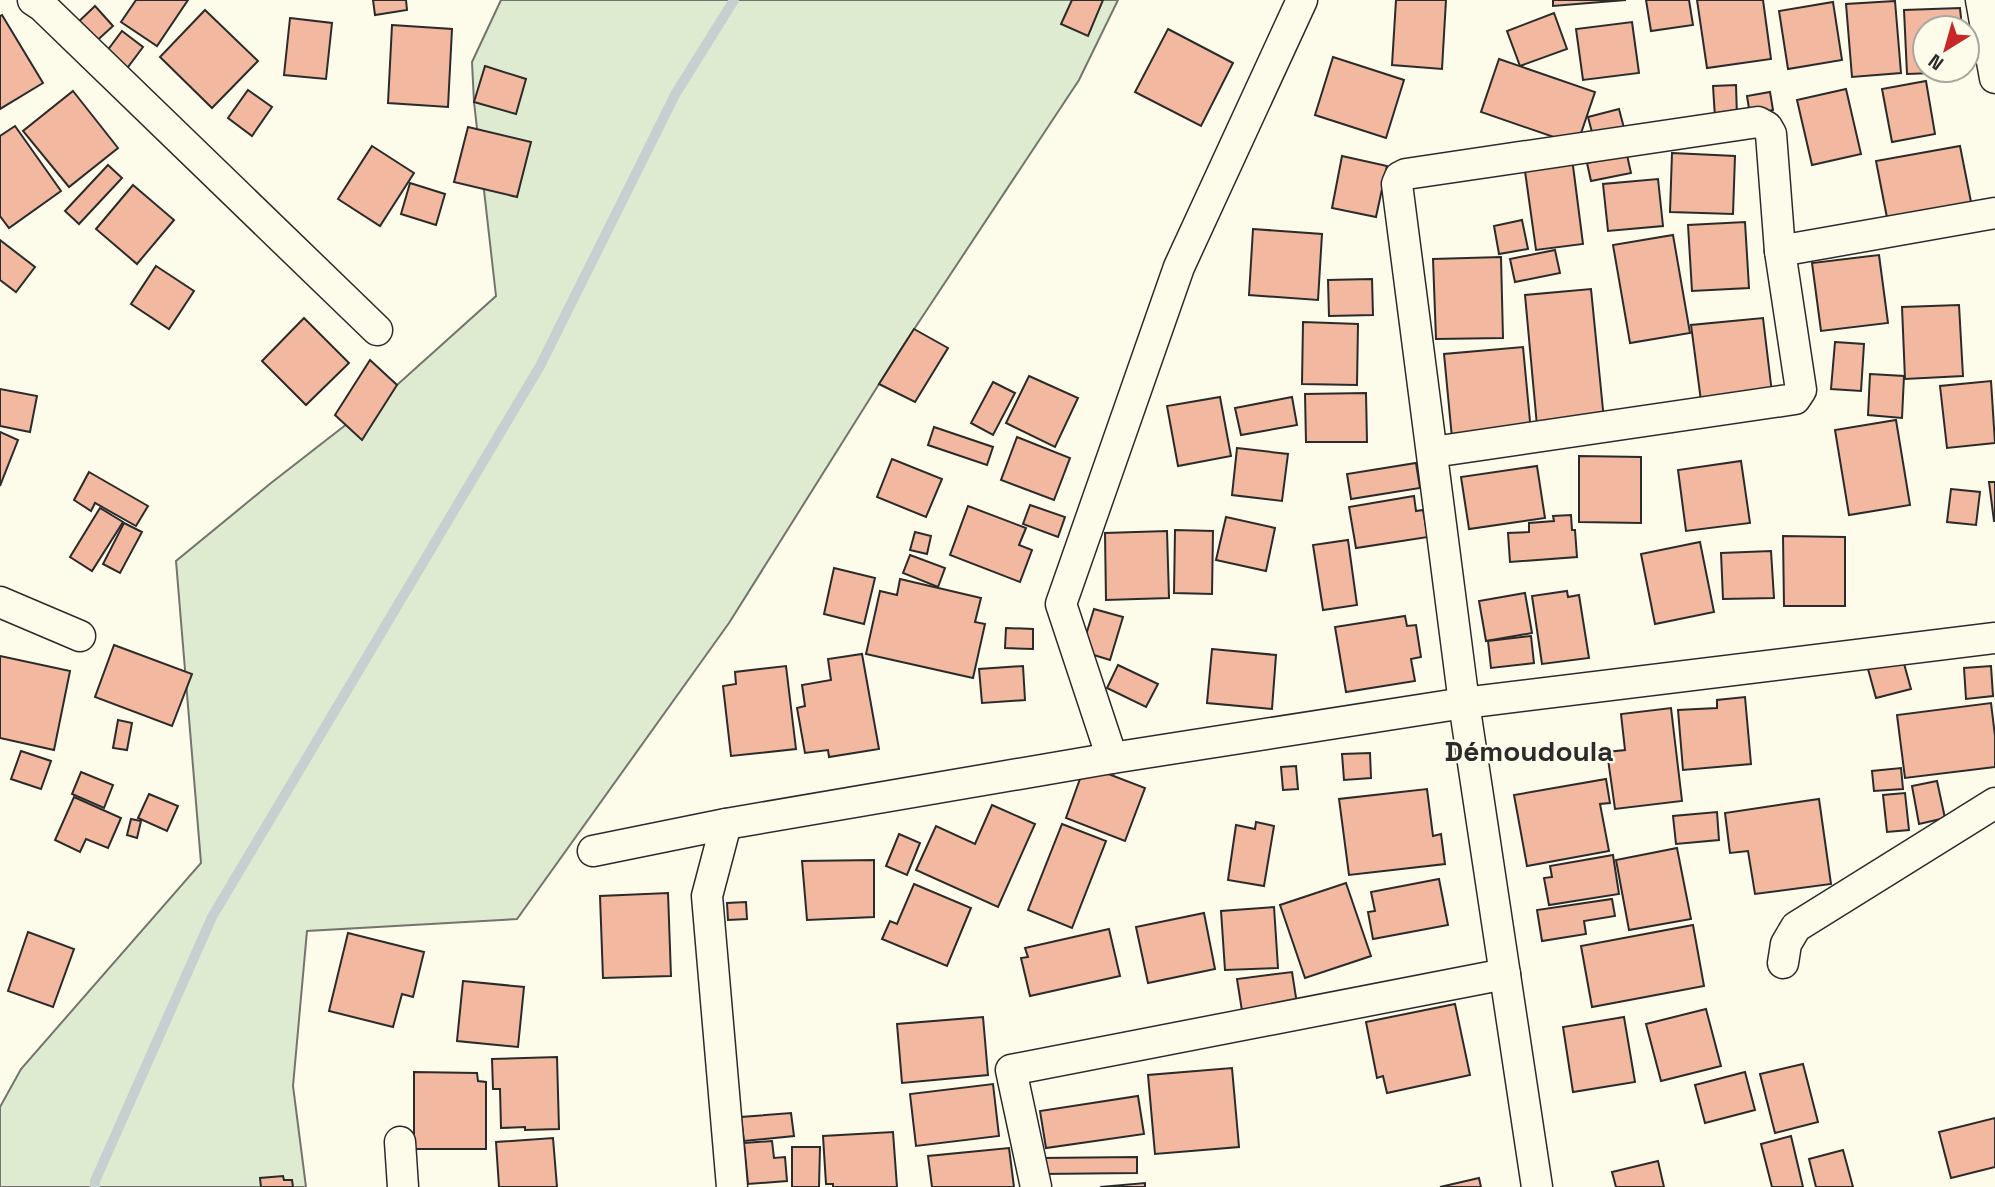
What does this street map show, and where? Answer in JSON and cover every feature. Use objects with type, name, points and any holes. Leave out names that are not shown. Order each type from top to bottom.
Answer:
[{"type":"street","points":[[33,0],[376,330]]},
{"type":"street","points":[[1112,758],[1061,604],[1179,267],[1302,0]]},
{"type":"street","points":[[1981,0],[1995,78]]},
{"type":"street","points":[[1433,452],[1795,398],[1801,390],[1780,251],[1771,134],[1766,127],[1758,122],[1406,174],[1400,177],[1397,184],[1464,703],[1537,1187]]},
{"type":"street","points":[[1780,251],[1995,214]]},
{"type":"street","points":[[0,602],[80,636]]},
{"type":"street","points":[[593,851],[726,824],[1112,758],[1464,703],[1995,638]]},
{"type":"street","points":[[1783,963],[1786,944],[1796,927],[1995,803]]},
{"type":"street","points":[[726,824],[708,896],[732,1187]]},
{"type":"street","points":[[1036,1187],[1010,1070],[1505,974]]},
{"type":"street","points":[[400,1142],[403,1187]]},
{"type":"green space","points":[[501,0],[1118,0],[1079,80],[901,349],[729,623],[517,919],[307,931],[293,1086],[306,1187],[0,1187],[0,1107],[21,1069],[201,863],[176,561],[397,385],[496,296],[472,62]]},
{"type":"building","points":[[136,0],[188,0],[157,46],[121,22]]},
{"type":"building","points":[[373,0],[406,0],[407,10],[375,15]]},
{"type":"building","points":[[1072,0],[1103,0],[1088,36],[1061,24]]},
{"type":"building","points":[[1396,0],[1446,0],[1442,69],[1392,65]]},
{"type":"building","points":[[1553,0],[1626,0],[1553,6]]},
{"type":"building","points":[[1646,0],[1689,0],[1693,25],[1651,31]]},
{"type":"building","points":[[1697,0],[1763,0],[1771,59],[1707,68]]},
{"type":"building","points":[[1895,1],[1901,73],[1852,77],[1846,4]]},
{"type":"building","points":[[1833,2],[1842,60],[1788,69],[1779,11]]},
{"type":"building","points":[[95,6],[113,26],[91,46],[73,27]]},
{"type":"building","points":[[1960,8],[1961,14],[1911,14],[1911,74],[1907,74],[1904,10]]},
{"type":"building","points":[[205,10],[258,61],[212,108],[160,57]]},
{"type":"building","points":[[1554,13],[1567,49],[1520,66],[1507,31]]},
{"type":"building","points":[[2,15],[43,83],[0,109],[0,16]]},
{"type":"building","points":[[290,18],[332,23],[326,79],[284,75]]},
{"type":"building","points":[[1632,22],[1639,73],[1583,80],[1576,29]]},
{"type":"building","points":[[392,25],[452,29],[448,107],[388,103]]},
{"type":"building","points":[[1168,29],[1233,63],[1201,126],[1135,92]]},
{"type":"building","points":[[122,31],[143,47],[125,71],[104,55]]},
{"type":"building","points":[[1333,57],[1404,80],[1386,138],[1315,115]]},
{"type":"building","points":[[1499,59],[1595,92],[1577,145],[1481,112]]},
{"type":"building","points":[[485,66],[526,79],[516,114],[474,102]]},
{"type":"building","points":[[1927,84],[1935,134],[1892,142],[1882,89]]},
{"type":"building","points":[[1736,85],[1737,117],[1715,118],[1713,86]]},
{"type":"building","points":[[1846,89],[1861,154],[1812,165],[1797,100]]},
{"type":"building","points":[[248,90],[272,107],[252,136],[228,118]]},
{"type":"building","points":[[73,91],[118,148],[69,187],[23,131]]},
{"type":"building","points":[[1770,92],[1773,110],[1750,115],[1747,96]]},
{"type":"building","points":[[1619,109],[1624,128],[1593,136],[1588,117]]},
{"type":"building","points":[[15,126],[61,191],[9,228],[0,216],[0,136]]},
{"type":"building","points":[[468,127],[531,142],[517,197],[454,182]]},
{"type":"building","points":[[372,146],[414,173],[380,226],[338,199]]},
{"type":"building","points":[[1960,146],[1973,212],[1889,228],[1876,161]]},
{"type":"building","points":[[1672,153],[1735,156],[1733,214],[1670,212]]},
{"type":"building","points":[[1627,155],[1631,173],[1591,181],[1587,163]]},
{"type":"building","points":[[1342,156],[1387,166],[1376,217],[1332,208]]},
{"type":"building","points":[[1572,158],[1583,244],[1536,250],[1524,164]]},
{"type":"building","points":[[108,165],[122,178],[79,224],[65,211]]},
{"type":"building","points":[[1658,179],[1663,226],[1608,231],[1603,184]]},
{"type":"building","points":[[410,183],[445,194],[436,225],[401,214]]},
{"type":"building","points":[[133,185],[174,220],[137,264],[96,229]]},
{"type":"building","points":[[1522,220],[1528,249],[1499,254],[1494,226]]},
{"type":"building","points":[[1745,222],[1749,288],[1692,291],[1688,225]]},
{"type":"building","points":[[1253,229],[1322,234],[1318,300],[1249,295]]},
{"type":"building","points":[[1673,235],[1690,333],[1630,343],[1613,245]]},
{"type":"building","points":[[0,240],[35,267],[16,292],[0,280]]},
{"type":"building","points":[[1555,250],[1560,273],[1515,282],[1510,259]]},
{"type":"building","points":[[1879,255],[1888,323],[1821,331],[1812,263]]},
{"type":"building","points":[[1501,257],[1503,338],[1436,339],[1433,259]]},
{"type":"building","points":[[156,266],[194,291],[169,329],[131,304]]},
{"type":"building","points":[[1372,279],[1373,315],[1329,316],[1328,280]]},
{"type":"building","points":[[1591,289],[1604,420],[1537,426],[1525,295]]},
{"type":"building","points":[[1959,305],[1963,376],[1905,379],[1902,307]]},
{"type":"building","points":[[304,318],[349,363],[306,405],[262,361]]},
{"type":"building","points":[[1763,318],[1772,393],[1701,401],[1691,325]]},
{"type":"building","points":[[1303,322],[1358,324],[1357,385],[1302,384]]},
{"type":"building","points":[[914,329],[948,348],[915,402],[879,384]]},
{"type":"building","points":[[1835,342],[1864,344],[1861,391],[1831,389]]},
{"type":"building","points":[[1523,347],[1531,432],[1452,438],[1444,354]]},
{"type":"building","points":[[370,360],[397,385],[362,440],[335,415]]},
{"type":"building","points":[[1870,374],[1904,376],[1902,418],[1868,415]]},
{"type":"building","points":[[1029,376],[1078,398],[1055,447],[1006,423]]},
{"type":"building","points":[[1991,381],[1995,443],[1947,448],[1940,386]]},
{"type":"building","points":[[993,382],[1015,393],[993,435],[971,423]]},
{"type":"building","points":[[0,389],[37,396],[30,432],[0,426]]},
{"type":"building","points":[[1366,393],[1367,442],[1306,442],[1305,394]]},
{"type":"building","points":[[1220,397],[1231,456],[1178,466],[1167,406]]},
{"type":"building","points":[[1292,397],[1297,425],[1241,435],[1235,408]]},
{"type":"building","points":[[1896,420],[1910,505],[1849,515],[1835,430]]},
{"type":"building","points":[[934,427],[993,447],[987,465],[928,445]]},
{"type":"building","points":[[0,432],[18,440],[0,486]]},
{"type":"building","points":[[1017,437],[1070,458],[1054,500],[1001,480]]},
{"type":"building","points":[[1237,448],[1288,454],[1282,501],[1232,495]]},
{"type":"building","points":[[1579,456],[1641,457],[1641,523],[1579,522]]},
{"type":"building","points":[[892,459],[942,479],[926,517],[877,497]]},
{"type":"building","points":[[1741,461],[1750,523],[1686,531],[1678,470]]},
{"type":"building","points":[[1416,463],[1420,488],[1351,499],[1347,474]]},
{"type":"building","points":[[1537,466],[1545,518],[1469,529],[1461,477]]},
{"type":"building","points":[[89,472],[148,506],[136,526],[95,503],[91,511],[74,500]]},
{"type":"building","points":[[1989,482],[1995,482],[1995,521],[1994,521]]},
{"type":"building","points":[[1951,489],[1980,492],[1976,525],[1947,522]]},
{"type":"building","points":[[1414,496],[1416,511],[1423,510],[1428,537],[1356,548],[1349,507]]},
{"type":"building","points":[[1030,505],[1065,517],[1058,537],[1023,524]]},
{"type":"building","points":[[968,506],[1026,528],[1019,545],[1032,550],[1020,582],[950,555]]},
{"type":"building","points":[[100,508],[123,522],[92,571],[70,557]]},
{"type":"building","points":[[1571,515],[1577,557],[1510,562],[1508,533],[1529,532],[1529,523],[1554,521],[1553,516]]},
{"type":"building","points":[[1226,517],[1275,528],[1266,571],[1216,560]]},
{"type":"building","points":[[124,523],[142,532],[120,573],[103,564]]},
{"type":"building","points":[[1175,530],[1213,531],[1212,594],[1174,593]]},
{"type":"building","points":[[1167,531],[1169,598],[1106,600],[1105,533]]},
{"type":"building","points":[[915,532],[931,536],[927,554],[910,550]]},
{"type":"building","points":[[1783,536],[1845,537],[1845,606],[1784,606]]},
{"type":"building","points":[[1348,540],[1357,605],[1323,610],[1313,545]]},
{"type":"building","points":[[1700,542],[1714,612],[1655,624],[1641,554]]},
{"type":"building","points":[[1771,551],[1774,598],[1723,599],[1721,553]]},
{"type":"building","points":[[910,555],[945,568],[938,587],[903,573]]},
{"type":"building","points":[[834,568],[875,578],[864,624],[824,614]]},
{"type":"building","points":[[900,579],[981,598],[975,622],[985,624],[973,678],[866,654],[880,591],[897,595]]},
{"type":"building","points":[[1567,591],[1568,597],[1579,595],[1589,658],[1542,664],[1532,596]]},
{"type":"building","points":[[1525,593],[1532,633],[1486,641],[1479,601]]},
{"type":"building","points":[[1094,609],[1123,617],[1110,660],[1081,651]]},
{"type":"building","points":[[1405,616],[1407,626],[1416,625],[1421,657],[1411,659],[1415,681],[1346,692],[1335,627]]},
{"type":"building","points":[[1006,628],[1033,629],[1033,649],[1005,648]]},
{"type":"building","points":[[1531,636],[1534,663],[1491,668],[1488,641]]},
{"type":"building","points":[[114,645],[192,674],[172,726],[95,697]]},
{"type":"building","points":[[1212,649],[1276,655],[1272,709],[1207,703]]},
{"type":"building","points":[[862,654],[879,749],[829,757],[828,750],[805,753],[797,708],[805,706],[802,685],[831,680],[828,659]]},
{"type":"building","points":[[0,656],[70,671],[54,750],[0,738]]},
{"type":"building","points":[[1903,660],[1911,689],[1876,698],[1868,669]]},
{"type":"building","points":[[1118,665],[1158,684],[1146,707],[1107,688]]},
{"type":"building","points":[[786,666],[796,749],[731,756],[723,686],[736,684],[735,672]]},
{"type":"building","points":[[1023,666],[1025,700],[982,703],[979,669]]},
{"type":"building","points":[[1991,666],[1993,696],[1966,699],[1964,668]]},
{"type":"building","points":[[1745,697],[1751,764],[1683,770],[1678,710],[1717,708],[1717,700]]},
{"type":"building","points":[[1991,703],[1995,767],[1905,778],[1897,715]]},
{"type":"building","points":[[1671,708],[1682,801],[1615,809],[1607,752],[1625,750],[1621,714]]},
{"type":"building","points":[[118,720],[132,723],[127,750],[113,748]]},
{"type":"building","points":[[21,751],[51,761],[41,789],[11,779]]},
{"type":"building","points":[[1370,753],[1371,778],[1344,780],[1342,754]]},
{"type":"building","points":[[1085,765],[1145,788],[1125,841],[1066,818]]},
{"type":"building","points":[[1296,766],[1298,789],[1283,790],[1281,767]]},
{"type":"building","points":[[1901,768],[1903,789],[1874,791],[1872,771]]},
{"type":"building","points":[[81,772],[113,785],[104,808],[72,794]]},
{"type":"building","points":[[1606,779],[1610,803],[1600,804],[1609,851],[1527,866],[1514,795]]},
{"type":"building","points":[[1937,781],[1945,818],[1919,824],[1912,786]]},
{"type":"building","points":[[1427,789],[1433,836],[1441,834],[1445,864],[1349,875],[1339,799]]},
{"type":"building","points":[[1905,793],[1909,830],[1887,832],[1883,795]]},
{"type":"building","points":[[149,794],[178,806],[167,831],[138,818]]},
{"type":"building","points":[[74,797],[121,818],[108,848],[86,839],[80,852],[55,840]]},
{"type":"building","points":[[1819,799],[1831,884],[1755,894],[1748,851],[1730,853],[1725,813]]},
{"type":"building","points":[[992,805],[1035,824],[998,907],[916,870],[936,826],[975,844]]},
{"type":"building","points":[[1717,812],[1719,840],[1676,844],[1673,816]]},
{"type":"building","points":[[131,819],[141,821],[137,838],[127,835]]},
{"type":"building","points":[[1256,822],[1274,826],[1264,886],[1228,880],[1236,825],[1255,829]]},
{"type":"building","points":[[1062,824],[1106,841],[1072,928],[1028,910]]},
{"type":"building","points":[[899,834],[920,843],[907,875],[886,866]]},
{"type":"building","points":[[1677,848],[1691,919],[1629,930],[1616,860]]},
{"type":"building","points":[[1613,855],[1619,894],[1549,905],[1544,878],[1552,877],[1550,866]]},
{"type":"building","points":[[874,860],[874,917],[807,920],[802,861]]},
{"type":"building","points":[[1439,879],[1448,925],[1373,939],[1368,912],[1375,911],[1371,892]]},
{"type":"building","points":[[1346,883],[1371,956],[1305,978],[1280,905]]},
{"type":"building","points":[[914,884],[971,908],[947,966],[882,939],[890,921],[897,924]]},
{"type":"building","points":[[668,893],[671,976],[603,978],[600,896]]},
{"type":"building","points":[[1612,899],[1615,916],[1584,921],[1586,934],[1542,941],[1537,910]]},
{"type":"building","points":[[746,902],[747,919],[728,920],[727,903]]},
{"type":"building","points":[[1274,907],[1278,968],[1225,970],[1221,911]]},
{"type":"building","points":[[1204,913],[1215,969],[1148,983],[1136,927]]},
{"type":"building","points":[[1693,925],[1704,986],[1592,1007],[1581,946]]},
{"type":"building","points":[[1109,929],[1120,976],[1030,996],[1021,958],[1028,957],[1025,948]]},
{"type":"building","points":[[28,932],[74,949],[53,1007],[8,991]]},
{"type":"building","points":[[348,933],[424,952],[413,997],[402,994],[393,1027],[329,1011]]},
{"type":"building","points":[[1292,972],[1297,1004],[1242,1011],[1237,979]]},
{"type":"building","points":[[463,981],[524,987],[518,1047],[457,1041]]},
{"type":"building","points":[[1455,1004],[1470,1075],[1387,1093],[1383,1076],[1377,1078],[1366,1022]]},
{"type":"building","points":[[1706,1009],[1721,1066],[1661,1081],[1646,1024]]},
{"type":"building","points":[[983,1017],[988,1075],[902,1083],[897,1024]]},
{"type":"building","points":[[1624,1017],[1635,1082],[1573,1092],[1563,1027]]},
{"type":"building","points":[[557,1057],[559,1129],[501,1128],[500,1089],[493,1089],[492,1059]]},
{"type":"building","points":[[1803,1064],[1818,1122],[1775,1133],[1760,1074]]},
{"type":"building","points":[[1232,1068],[1239,1147],[1155,1154],[1148,1075]]},
{"type":"building","points":[[414,1072],[477,1073],[478,1081],[486,1082],[486,1149],[414,1149]]},
{"type":"building","points":[[1745,1072],[1755,1110],[1705,1123],[1695,1085]]},
{"type":"building","points":[[993,1084],[999,1136],[916,1146],[910,1094]]},
{"type":"building","points":[[1138,1096],[1144,1134],[1046,1148],[1040,1111]]},
{"type":"building","points":[[791,1113],[794,1136],[744,1141],[741,1117]]},
{"type":"building","points":[[1995,1118],[1995,1167],[1951,1178],[1939,1132]]},
{"type":"building","points":[[893,1132],[897,1187],[833,1187],[833,1184],[826,1184],[823,1136]]},
{"type":"building","points":[[1791,1136],[1803,1187],[1772,1187],[1761,1144]]},
{"type":"building","points":[[553,1138],[557,1187],[499,1187],[496,1142]]},
{"type":"building","points":[[772,1141],[774,1158],[785,1157],[787,1181],[748,1184],[744,1143]]},
{"type":"building","points":[[792,1147],[820,1147],[819,1187],[792,1187]]},
{"type":"building","points":[[1009,1148],[1014,1187],[932,1187],[928,1156]]},
{"type":"building","points":[[1843,1150],[1853,1187],[1816,1187],[1809,1159]]},
{"type":"building","points":[[1137,1157],[1137,1173],[1041,1174],[1041,1158]]},
{"type":"building","points":[[1658,1161],[1664,1187],[1616,1187],[1612,1172]]},
{"type":"building","points":[[283,1176],[284,1180],[292,1180],[293,1187],[261,1187],[260,1178]]},
{"type":"building","points":[[1479,1178],[1481,1187],[1440,1187]]},
{"type":"building","points":[[1145,1183],[1145,1187],[1100,1187]]},
{"type":"waterway","points":[[95,1187],[95,1181],[212,917],[540,366],[676,93],[734,0]]},
{"type":"district","name":"Démoudoula","points":[[1529,751]]}]
